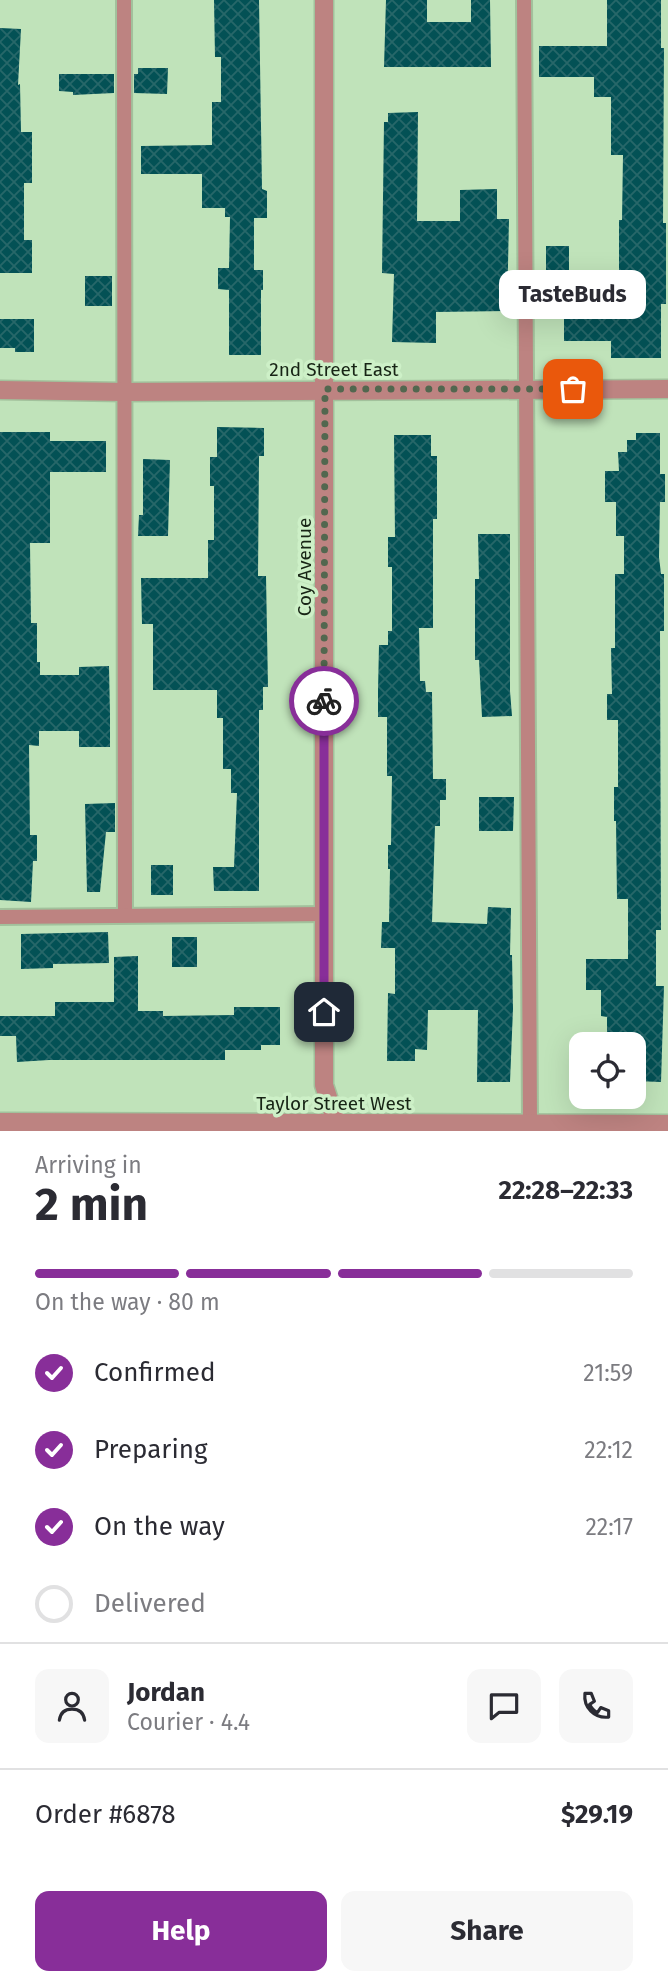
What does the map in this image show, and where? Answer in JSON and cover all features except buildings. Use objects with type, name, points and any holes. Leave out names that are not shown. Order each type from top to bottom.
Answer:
[{"type":"street","name":"Coy Avenue","points":[[324,0],[324,1085],[338,1127]]},
{"type":"street","name":"2nd Street East","points":[[0,390],[124,392],[668,389]]},
{"type":"street","name":"Taylor Street West","points":[[0,1122],[338,1127],[668,1124]]},
{"type":"lane","points":[[124,0],[124,915]]},
{"type":"lane","points":[[524,0],[531,1127]]},
{"type":"lane","points":[[0,917],[324,914]]},
{"type":"way so far","points":[[324,701],[325,389],[573,389]]},
{"type":"place","name":"TasteBuds","points":[[573,389]]},
{"type":"route","points":[[324,701],[324,1012]]}]
